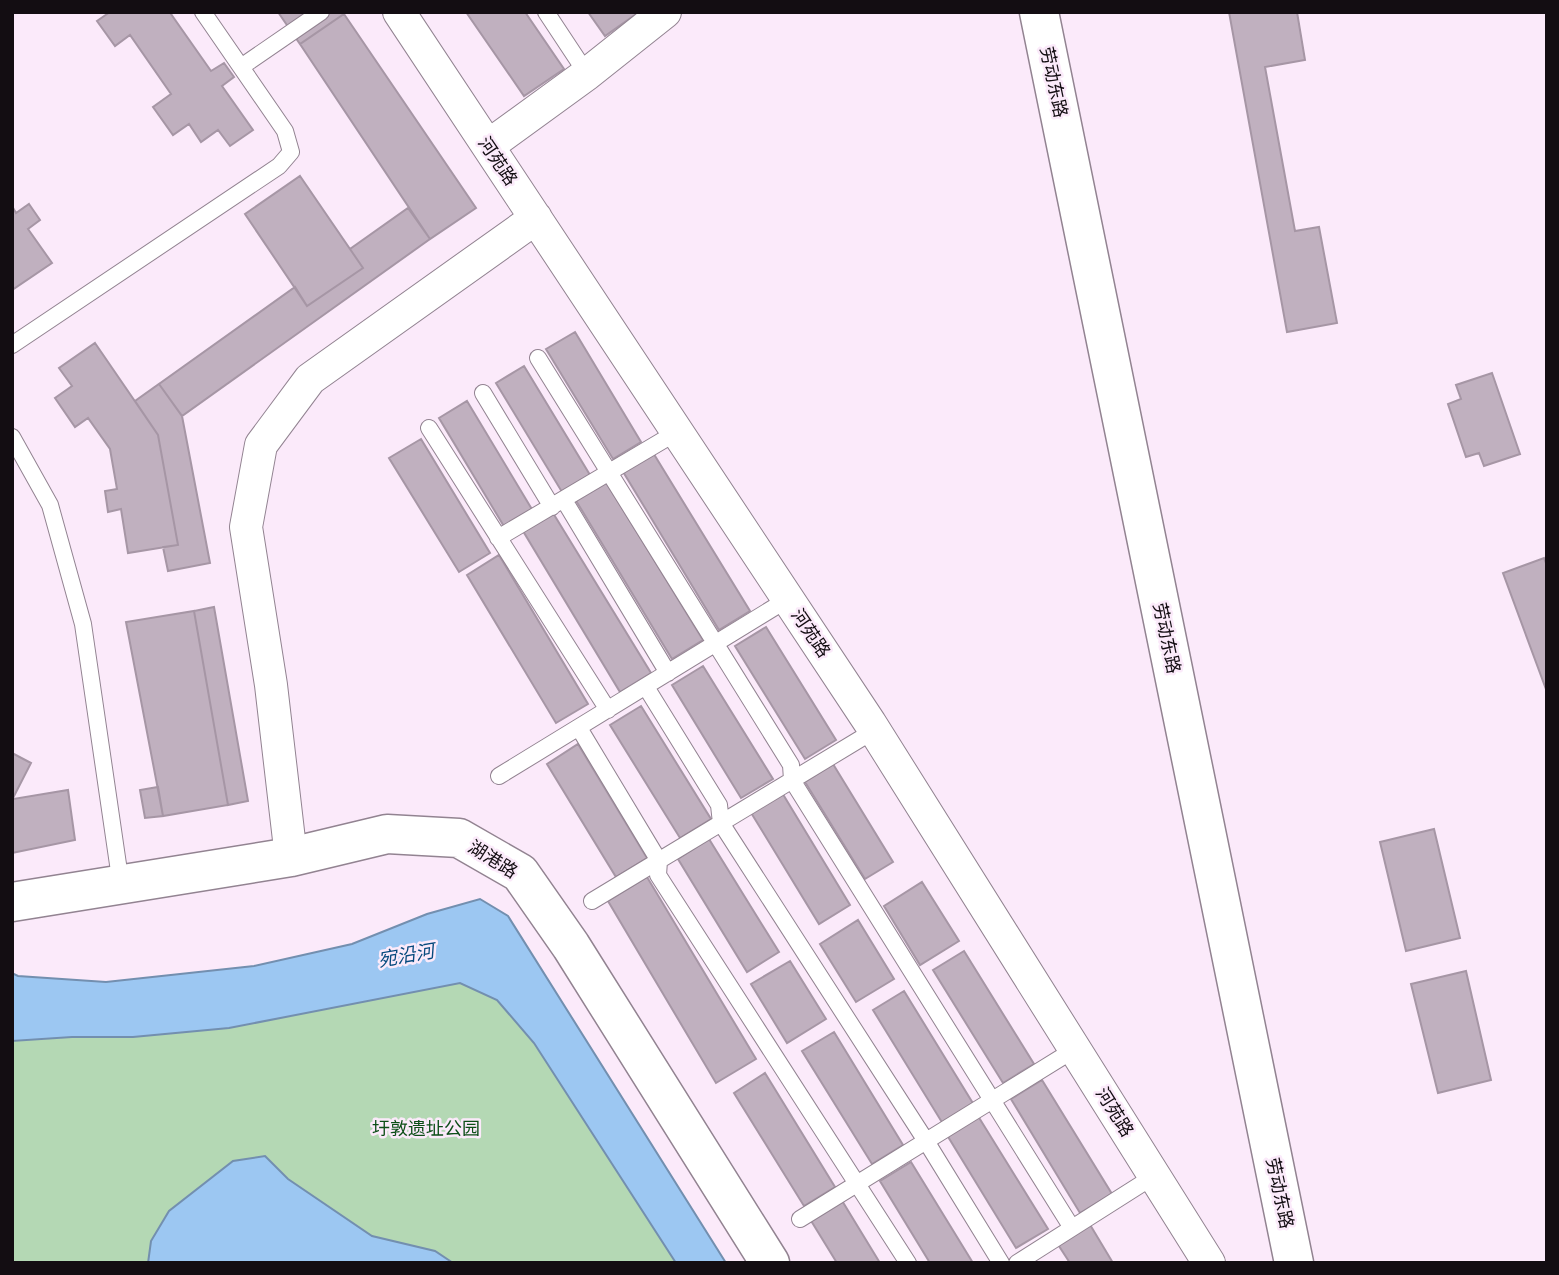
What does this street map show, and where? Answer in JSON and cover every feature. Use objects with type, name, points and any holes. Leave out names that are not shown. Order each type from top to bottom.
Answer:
[{"type":"street","name":"河苑路","points":[[399,12],[874,730],[1209,1263]]},
{"type":"street","points":[[488,146],[587,74],[665,12]]},
{"type":"street","name":"劳动东路","points":[[1039,12],[1294,1263]]},
{"type":"street","points":[[291,857],[271,685],[246,527],[261,445],[310,379],[536,218]]},
{"type":"street","name":"湖港路","points":[[12,902],[291,857],[387,834],[459,838],[520,873],[572,946],[770,1263]]},
{"type":"lane","points":[[12,345],[279,166],[291,152],[285,131],[203,12]]},
{"type":"lane","points":[[241,67],[321,12]]},
{"type":"lane","points":[[546,12],[587,74]]},
{"type":"lane","points":[[538,358],[791,765],[792,780],[1072,1228]]},
{"type":"lane","points":[[482,393],[558,503],[668,673]]},
{"type":"lane","points":[[429,428],[608,710]]},
{"type":"lane","points":[[498,538],[677,432]]},
{"type":"lane","points":[[12,437],[50,505],[83,624],[121,885]]},
{"type":"lane","points":[[499,776],[788,599]]},
{"type":"lane","points":[[646,687],[719,805],[721,823],[926,1141],[1001,1263]]},
{"type":"lane","points":[[579,728],[659,861],[657,875],[908,1263]]},
{"type":"lane","points":[[592,901],[874,730]]},
{"type":"lane","points":[[800,1219],[1075,1049]]},
{"type":"lane","points":[[1017,1263],[1154,1175]]},
{"type":"green space","name":"圩敦遗址公园","points":[[460,983],[497,1000],[534,1043],[690,1263],[12,1263],[12,1041],[229,1028]]},
{"type":"water","name":"宛沿河","points":[[480,899],[508,916],[726,1263],[676,1263],[534,1043],[497,1000],[460,983],[229,1028],[133,1037],[12,1041],[12,973],[18,976],[106,982],[254,966],[352,944],[427,914]]},
{"type":"water","points":[[265,1156],[288,1179],[372,1236],[435,1251],[453,1263],[148,1263],[151,1241],[169,1211],[233,1161]]},
{"type":"building","points":[[110,12],[174,12],[171,14],[211,71],[224,63],[234,77],[222,86],[253,130],[230,146],[218,130],[201,142],[189,124],[173,135],[153,107],[171,94],[130,35],[115,46],[97,21]]},
{"type":"building","points":[[278,12],[343,12],[344,14],[300,44]]},
{"type":"building","points":[[466,12],[525,12],[564,69],[524,96]]},
{"type":"building","points":[[588,12],[639,12],[605,36]]},
{"type":"building","points":[[1229,12],[1297,12],[1305,60],[1265,67],[1295,231],[1319,227],[1337,323],[1287,332]]},
{"type":"building","points":[[344,14],[476,208],[430,239],[300,44]]},
{"type":"building","points":[[300,176],[363,268],[307,306],[245,214]]},
{"type":"building","points":[[29,204],[40,220],[28,229],[52,263],[12,290],[12,206],[16,213]]},
{"type":"building","points":[[408,208],[430,239],[182,416],[159,384],[295,287],[307,306],[363,268],[350,249]]},
{"type":"building","points":[[575,332],[641,442],[613,459],[546,349]]},
{"type":"building","points":[[95,343],[158,435],[178,545],[128,553],[121,509],[108,512],[105,491],[117,489],[110,449],[88,418],[75,427],[55,398],[72,386],[59,368]]},
{"type":"building","points":[[524,366],[590,475],[562,492],[496,383]]},
{"type":"building","points":[[1492,373],[1520,454],[1484,466],[1479,453],[1466,457],[1448,404],[1461,399],[1456,385]]},
{"type":"building","points":[[159,384],[182,416],[210,563],[168,571],[163,547],[178,545],[158,435],[135,401]]},
{"type":"building","points":[[467,401],[533,511],[505,528],[439,418]]},
{"type":"building","points":[[421,439],[490,553],[459,572],[389,458]]},
{"type":"building","points":[[652,451],[750,611],[719,630],[622,470]]},
{"type":"building","points":[[605,480],[703,640],[672,659],[575,499]]},
{"type":"building","points":[[553,513],[651,673],[620,692],[523,531]]},
{"type":"building","points":[[499,555],[588,704],[556,723],[467,575]]},
{"type":"building","points":[[1544,558],[1547,566],[1547,692],[1503,573]]},
{"type":"building","points":[[214,607],[248,801],[228,805],[194,611]]},
{"type":"building","points":[[194,611],[228,805],[163,816],[126,622]]},
{"type":"building","points":[[766,627],[836,740],[805,759],[735,646]]},
{"type":"building","points":[[703,666],[773,779],[741,798],[672,685]]},
{"type":"building","points":[[641,706],[711,819],[680,838],[610,725]]},
{"type":"building","points":[[578,744],[647,858],[616,877],[547,764]]},
{"type":"building","points":[[12,753],[31,763],[12,800]]},
{"type":"building","points":[[833,764],[893,862],[865,879],[805,782]]},
{"type":"building","points":[[158,787],[163,816],[145,818],[140,790]]},
{"type":"building","points":[[68,790],[75,840],[12,853],[13,799]]},
{"type":"building","points":[[781,791],[850,905],[819,924],[750,811]]},
{"type":"building","points":[[1434,829],[1460,938],[1406,951],[1380,842]]},
{"type":"building","points":[[709,839],[779,952],[747,972],[678,859]]},
{"type":"building","points":[[647,877],[756,1059],[716,1083],[608,901]]},
{"type":"building","points":[[922,882],[959,941],[920,965],[884,906]]},
{"type":"building","points":[[858,920],[894,979],[856,1002],[820,944]]},
{"type":"building","points":[[964,951],[1034,1064],[1003,1083],[933,970]]},
{"type":"building","points":[[790,961],[826,1019],[787,1043],[751,984]]},
{"type":"building","points":[[1466,971],[1491,1080],[1438,1093],[1411,984]]},
{"type":"building","points":[[904,991],[974,1105],[943,1124],[873,1010]]},
{"type":"building","points":[[834,1032],[903,1145],[872,1164],[802,1051]]},
{"type":"building","points":[[765,1073],[835,1187],[804,1206],[734,1093]]},
{"type":"building","points":[[1042,1080],[1112,1194],[1080,1213],[1011,1099]]},
{"type":"building","points":[[978,1116],[1048,1229],[1016,1248],[947,1135]]},
{"type":"building","points":[[911,1162],[973,1263],[930,1263],[880,1181]]},
{"type":"building","points":[[841,1199],[880,1263],[837,1263],[810,1219]]},
{"type":"building","points":[[1089,1223],[1113,1263],[1070,1263],[1057,1243]]}]
